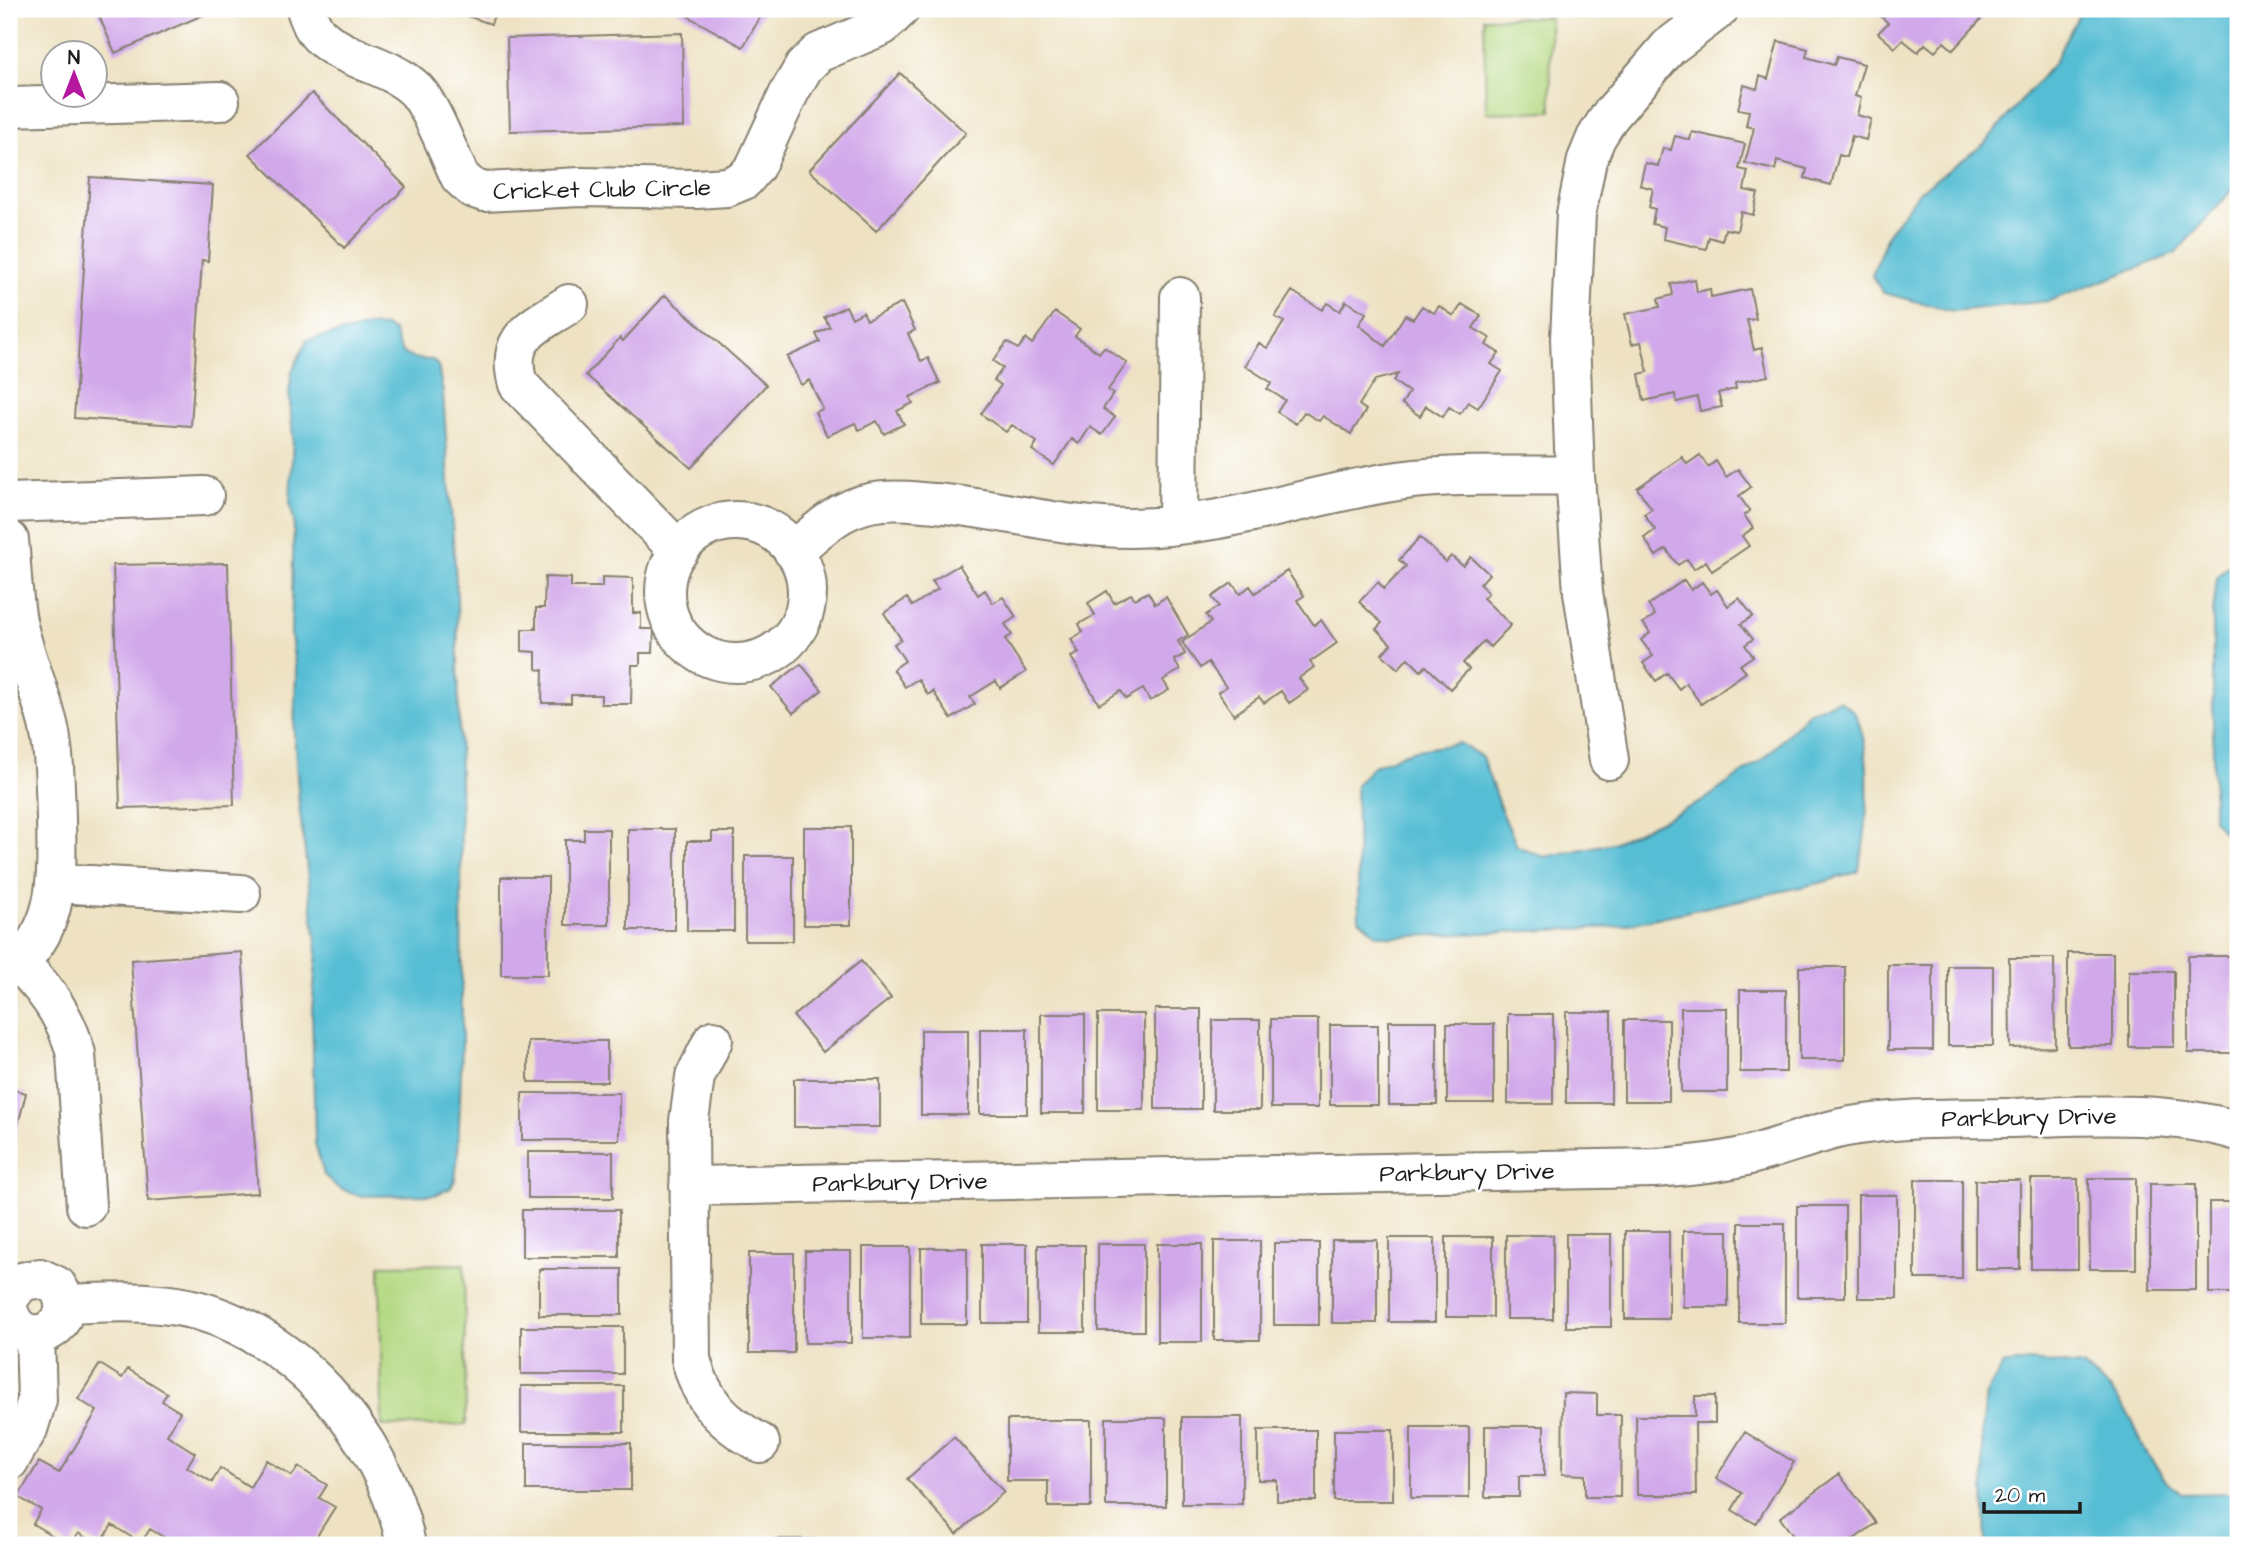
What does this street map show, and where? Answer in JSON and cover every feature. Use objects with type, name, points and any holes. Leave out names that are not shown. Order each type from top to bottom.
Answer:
[{"type":"street","name":"Cricket Club Circle","points":[[306,9],[321,38],[339,49],[400,76],[418,93],[460,177],[471,188],[498,192],[580,187],[727,187],[744,180],[755,167],[804,67],[818,53],[882,26],[900,9]]},
{"type":"street","points":[[1609,761],[1583,592],[1575,475],[1570,338],[1576,214],[1587,160],[1609,117],[1669,47],[1719,9]]},
{"type":"street","points":[[9,107],[220,101]]},
{"type":"street","points":[[1178,525],[1180,297]]},
{"type":"street","points":[[569,304],[530,329],[516,346],[513,365],[519,384],[679,551]]},
{"type":"street","points":[[793,551],[843,511],[883,500],[952,505],[1084,526],[1130,528],[1236,518],[1385,483],[1416,479],[1575,475]]},
{"type":"street","points":[[9,503],[204,496]]},
{"type":"street","points":[[741,522],[779,536],[793,551],[806,579],[807,600],[802,620],[791,637],[776,651],[757,660],[736,663],[703,655],[682,638],[666,602],[665,588],[672,563],[679,551],[701,531],[721,523],[741,522]]},
{"type":"street","points":[[9,540],[13,627],[49,729],[53,757],[57,883],[46,923],[37,942],[24,958],[13,966],[33,976],[60,1013],[70,1032],[76,1054],[86,1206]]},
{"type":"street","points":[[57,883],[241,894]]},
{"type":"street","points":[[713,1040],[695,1077],[691,1100],[691,1360],[705,1397],[719,1415],[736,1430],[760,1443]]},
{"type":"street","name":"Parkbury Drive","points":[[689,1186],[1654,1168],[1719,1162],[1839,1129],[1876,1122],[1912,1120],[2127,1115],[2194,1121],[2238,1132]]},
{"type":"street","points":[[9,1298],[21,1282],[40,1278],[57,1286],[65,1304],[60,1322],[45,1334],[22,1323]]},
{"type":"street","points":[[65,1304],[137,1303],[177,1306],[227,1320],[272,1346],[312,1378],[356,1426],[369,1446],[388,1487],[406,1545]]},
{"type":"street","points":[[9,1461],[28,1429],[37,1400],[22,1323]]},
{"type":"path","points":[[41,1545],[84,1545]]},
{"type":"green space","points":[[1550,17],[1551,111],[1486,113],[1484,18]]},
{"type":"green space","points":[[464,1264],[466,1425],[382,1426],[380,1265]]},
{"type":"water","points":[[2082,9],[2238,9],[2238,183],[2175,254],[2049,301],[1953,311],[1883,293],[1872,276],[1887,235],[1920,191],[1984,144],[2053,64]]},
{"type":"water","points":[[371,326],[386,327],[394,331],[399,347],[411,358],[433,360],[438,366],[443,393],[457,596],[462,1046],[455,1180],[451,1188],[435,1195],[359,1196],[338,1188],[324,1175],[315,1143],[312,1011],[317,951],[299,805],[294,733],[296,673],[291,635],[294,521],[290,502],[293,438],[289,392],[292,371],[307,340]]},
{"type":"water","points":[[2228,566],[2238,566],[2238,835],[2223,831],[2213,819],[2213,614],[2217,578]]},
{"type":"water","points":[[1839,700],[1855,714],[1865,749],[1866,815],[1858,872],[1820,883],[1615,927],[1392,937],[1376,934],[1359,919],[1356,785],[1373,766],[1411,751],[1460,743],[1482,757],[1517,846],[1544,857],[1613,843],[1701,802],[1767,756],[1809,712]]},
{"type":"water","points":[[2029,1361],[2083,1366],[2112,1391],[2131,1418],[2145,1451],[2164,1478],[2181,1494],[2238,1493],[2238,1545],[1986,1545],[1982,1430],[1986,1394],[2003,1365]]},
{"type":"building","points":[[96,9],[217,9],[115,53]]},
{"type":"building","points":[[446,9],[496,9],[491,24]]},
{"type":"building","points":[[675,9],[765,9],[743,47]]},
{"type":"building","points":[[1873,9],[1973,9],[1983,17],[1953,50],[1944,42],[1935,52],[1925,44],[1918,52],[1903,40],[1895,48],[1878,33],[1888,23]]},
{"type":"building","points":[[682,33],[684,127],[510,131],[507,38]]},
{"type":"building","points":[[1778,41],[1808,49],[1806,57],[1834,65],[1837,57],[1864,64],[1855,96],[1861,98],[1857,115],[1871,119],[1866,140],[1852,136],[1846,157],[1839,155],[1831,185],[1805,178],[1807,169],[1777,161],[1775,170],[1745,163],[1754,128],[1746,126],[1749,111],[1738,109],[1744,85],[1757,89],[1760,76],[1768,79]]},
{"type":"building","points":[[900,73],[966,133],[876,231],[809,170]]},
{"type":"building","points":[[312,93],[406,187],[344,248],[250,154]]},
{"type":"building","points":[[1692,132],[1745,144],[1739,169],[1748,171],[1744,190],[1758,193],[1753,215],[1741,212],[1737,231],[1725,229],[1722,241],[1709,237],[1706,249],[1663,239],[1665,227],[1652,224],[1655,209],[1649,207],[1653,189],[1640,185],[1645,163],[1658,166],[1663,148],[1671,150],[1675,136],[1690,140]]},
{"type":"building","points":[[90,177],[213,185],[208,261],[202,260],[191,426],[74,418]]},
{"type":"building","points":[[1695,279],[1697,292],[1710,289],[1711,297],[1750,289],[1756,319],[1747,320],[1754,350],[1762,348],[1768,376],[1735,383],[1736,389],[1718,393],[1722,407],[1700,411],[1697,397],[1677,402],[1675,394],[1644,401],[1639,374],[1648,372],[1641,342],[1632,344],[1625,314],[1660,307],[1658,299],[1673,295],[1671,284]]},
{"type":"building","points":[[1292,291],[1322,310],[1327,303],[1340,311],[1346,301],[1366,313],[1359,325],[1385,346],[1405,315],[1413,319],[1422,306],[1434,313],[1439,306],[1454,316],[1462,304],[1481,316],[1473,328],[1490,338],[1486,345],[1499,353],[1491,364],[1502,371],[1478,408],[1468,402],[1460,414],[1449,407],[1443,417],[1426,406],[1420,416],[1402,404],[1409,392],[1393,381],[1398,374],[1375,380],[1359,405],[1366,410],[1351,434],[1323,416],[1319,421],[1304,412],[1296,424],[1277,412],[1285,400],[1267,389],[1272,383],[1245,366],[1259,343],[1267,348],[1284,322],[1275,317]]},
{"type":"building","points":[[665,295],[766,385],[691,468],[586,375],[620,338],[623,341]]},
{"type":"building","points":[[902,303],[915,330],[908,334],[921,361],[928,358],[940,383],[910,397],[913,403],[897,411],[904,424],[884,434],[877,421],[859,430],[855,423],[827,436],[815,412],[823,409],[809,380],[801,385],[787,357],[820,342],[816,334],[830,327],[824,317],[846,306],[852,318],[863,312],[867,320]]},
{"type":"building","points":[[1055,312],[1080,329],[1075,336],[1099,353],[1104,347],[1127,363],[1108,390],[1113,394],[1103,409],[1115,417],[1102,435],[1090,427],[1079,444],[1072,439],[1054,465],[1032,450],[1037,442],[1012,425],[1006,432],[981,414],[1001,385],[994,380],[1003,368],[993,361],[1007,342],[1018,349],[1026,339],[1032,344]]},
{"type":"building","points":[[1700,455],[1708,467],[1716,461],[1726,477],[1738,469],[1751,487],[1739,496],[1750,511],[1744,515],[1753,528],[1742,536],[1749,546],[1712,571],[1706,561],[1694,569],[1687,559],[1678,565],[1666,549],[1656,556],[1644,538],[1655,530],[1644,514],[1652,509],[1637,488],[1682,457],[1687,464]]},
{"type":"building","points":[[1420,537],[1446,562],[1451,556],[1463,566],[1471,557],[1489,574],[1480,584],[1488,593],[1483,598],[1511,625],[1490,647],[1484,641],[1463,663],[1469,669],[1450,689],[1426,666],[1421,671],[1408,658],[1398,669],[1382,654],[1391,644],[1376,629],[1382,623],[1359,602],[1378,582],[1384,589],[1406,566],[1399,560]]},
{"type":"building","points":[[228,563],[234,805],[120,808],[113,565]]},
{"type":"building","points":[[959,565],[978,595],[985,590],[993,603],[1003,597],[1016,617],[1005,624],[1012,635],[1005,639],[1026,672],[1000,688],[996,681],[970,697],[975,704],[951,719],[933,691],[928,695],[918,679],[905,687],[893,669],[905,661],[894,644],[901,639],[884,613],[907,598],[912,606],[938,589],[932,581]]},
{"type":"building","points":[[1287,571],[1304,596],[1297,600],[1314,625],[1321,620],[1337,643],[1310,662],[1314,667],[1299,678],[1308,690],[1289,703],[1281,691],[1264,703],[1259,697],[1234,715],[1218,692],[1226,687],[1208,662],[1200,668],[1182,642],[1211,622],[1206,615],[1219,606],[1212,597],[1232,583],[1240,594],[1250,586],[1255,593]]},
{"type":"building","points":[[545,577],[571,578],[571,587],[602,587],[602,577],[633,578],[633,613],[641,613],[641,629],[654,629],[653,653],[640,653],[640,665],[632,665],[631,704],[601,704],[601,695],[571,695],[571,703],[542,703],[543,670],[536,669],[536,652],[522,651],[522,629],[536,629],[536,608],[544,608]]},
{"type":"building","points":[[1684,580],[1691,590],[1702,582],[1711,594],[1717,590],[1728,606],[1739,598],[1753,616],[1741,624],[1753,639],[1745,645],[1753,656],[1740,665],[1746,672],[1701,704],[1686,683],[1679,689],[1667,673],[1656,681],[1643,663],[1653,656],[1641,640],[1650,633],[1643,623],[1655,615],[1648,605]]},
{"type":"building","points":[[1107,591],[1114,603],[1131,594],[1135,599],[1148,592],[1155,604],[1166,597],[1188,635],[1178,641],[1185,654],[1174,660],[1180,670],[1163,680],[1169,690],[1150,701],[1143,689],[1126,699],[1121,691],[1099,704],[1071,657],[1079,653],[1071,639],[1083,632],[1079,624],[1095,615],[1088,603]]},
{"type":"building","points":[[801,664],[822,690],[793,713],[771,687]]},
{"type":"building","points":[[804,827],[851,827],[851,925],[804,925]]},
{"type":"building","points":[[584,829],[609,829],[609,925],[565,925],[565,840],[584,840]]},
{"type":"building","points":[[628,829],[675,829],[675,930],[628,930]]},
{"type":"building","points":[[712,832],[734,832],[734,931],[687,931],[687,841],[712,841]]},
{"type":"building","points":[[745,856],[793,856],[793,941],[745,941]]},
{"type":"building","points":[[501,877],[548,877],[548,975],[501,975]]},
{"type":"building","points":[[242,952],[258,1193],[148,1201],[131,960]]},
{"type":"building","points":[[2068,953],[2113,953],[2113,1046],[2068,1046]]},
{"type":"building","points":[[2188,956],[2234,956],[2234,1053],[2188,1053]]},
{"type":"building","points":[[2009,958],[2054,958],[2055,1047],[2010,1048]]},
{"type":"building","points":[[861,961],[891,998],[823,1052],[793,1016]]},
{"type":"building","points":[[1888,965],[1933,965],[1933,1050],[1888,1050]]},
{"type":"building","points":[[1948,966],[1993,966],[1993,1046],[1948,1046]]},
{"type":"building","points":[[1799,967],[1845,967],[1845,1060],[1799,1060]]},
{"type":"building","points":[[2129,971],[2174,971],[2174,1047],[2129,1047]]},
{"type":"building","points":[[1740,990],[1786,990],[1786,1072],[1740,1072]]},
{"type":"building","points":[[1681,1008],[1727,1008],[1727,1092],[1681,1092]]},
{"type":"building","points":[[1155,1009],[1201,1009],[1201,1109],[1155,1109]]},
{"type":"building","points":[[1566,1012],[1611,1012],[1611,1103],[1566,1103]]},
{"type":"building","points":[[1041,1014],[1085,1014],[1085,1113],[1041,1113]]},
{"type":"building","points":[[1098,1014],[1144,1014],[1144,1110],[1098,1110]]},
{"type":"building","points":[[1508,1014],[1553,1014],[1553,1104],[1508,1104]]},
{"type":"building","points":[[1271,1019],[1318,1019],[1318,1108],[1271,1108]]},
{"type":"building","points":[[1213,1020],[1260,1020],[1260,1110],[1213,1110]]},
{"type":"building","points":[[1624,1020],[1669,1020],[1669,1101],[1624,1101]]},
{"type":"building","points":[[1389,1021],[1437,1021],[1437,1105],[1389,1105]]},
{"type":"building","points":[[1447,1024],[1494,1024],[1494,1103],[1447,1103]]},
{"type":"building","points":[[1330,1025],[1378,1025],[1378,1105],[1330,1105]]},
{"type":"building","points":[[980,1029],[1027,1029],[1027,1114],[980,1114]]},
{"type":"building","points":[[921,1030],[968,1030],[968,1115],[921,1115]]},
{"type":"building","points":[[528,1041],[607,1041],[607,1082],[528,1082]]},
{"type":"building","points":[[794,1079],[880,1079],[880,1127],[794,1127]]},
{"type":"building","points":[[9,1089],[26,1093],[10,1157],[9,1157]]},
{"type":"building","points":[[522,1093],[619,1093],[619,1140],[522,1140]]},
{"type":"building","points":[[528,1152],[613,1152],[613,1198],[528,1198]]},
{"type":"building","points":[[2089,1178],[2136,1178],[2136,1269],[2090,1269]]},
{"type":"building","points":[[2031,1179],[2078,1179],[2078,1269],[2031,1269]]},
{"type":"building","points":[[1915,1180],[1962,1180],[1962,1279],[1915,1279]]},
{"type":"building","points":[[1975,1180],[2020,1180],[2020,1269],[1975,1269]]},
{"type":"building","points":[[2150,1184],[2196,1184],[2196,1290],[2150,1290]]},
{"type":"building","points":[[1858,1195],[1897,1195],[1897,1298],[1858,1298]]},
{"type":"building","points":[[2209,1202],[2238,1202],[2238,1293],[2209,1293]]},
{"type":"building","points":[[1797,1206],[1845,1206],[1845,1297],[1797,1297]]},
{"type":"building","points":[[522,1210],[619,1210],[619,1257],[522,1257]]},
{"type":"building","points":[[1739,1223],[1785,1223],[1785,1323],[1739,1323]]},
{"type":"building","points":[[1625,1231],[1669,1231],[1669,1319],[1625,1319]]},
{"type":"building","points":[[1683,1231],[1728,1231],[1728,1307],[1683,1307]]},
{"type":"building","points":[[1566,1234],[1611,1234],[1611,1327],[1566,1327]]},
{"type":"building","points":[[1506,1235],[1553,1235],[1553,1319],[1506,1319]]},
{"type":"building","points":[[1446,1237],[1493,1237],[1493,1317],[1446,1317]]},
{"type":"building","points":[[1389,1238],[1435,1238],[1435,1322],[1389,1322]]},
{"type":"building","points":[[1332,1240],[1377,1240],[1377,1323],[1332,1323]]},
{"type":"building","points":[[1214,1241],[1260,1241],[1260,1340],[1214,1340]]},
{"type":"building","points":[[1274,1243],[1319,1243],[1319,1325],[1274,1325]]},
{"type":"building","points":[[982,1244],[1027,1244],[1027,1323],[982,1323]]},
{"type":"building","points":[[1098,1244],[1144,1244],[1144,1331],[1098,1331]]},
{"type":"building","points":[[1157,1244],[1202,1244],[1202,1342],[1157,1342]]},
{"type":"building","points":[[1038,1245],[1085,1245],[1085,1332],[1038,1332]]},
{"type":"building","points":[[863,1247],[910,1247],[910,1338],[863,1338]]},
{"type":"building","points":[[921,1248],[967,1248],[967,1324],[921,1324]]},
{"type":"building","points":[[805,1251],[851,1251],[851,1343],[805,1343]]},
{"type":"building","points":[[749,1253],[794,1253],[794,1353],[749,1353]]},
{"type":"building","points":[[539,1269],[622,1269],[622,1315],[539,1315]]},
{"type":"building","points":[[521,1327],[623,1327],[623,1374],[521,1374]]},
{"type":"building","points":[[100,1364],[122,1378],[128,1369],[167,1393],[162,1401],[180,1412],[167,1435],[195,1453],[187,1467],[212,1482],[220,1468],[250,1487],[266,1460],[292,1476],[298,1467],[327,1485],[319,1498],[335,1507],[312,1544],[302,1538],[297,1545],[167,1545],[170,1541],[150,1529],[141,1543],[112,1525],[99,1545],[78,1533],[71,1545],[68,1545],[33,1524],[41,1510],[18,1497],[39,1462],[59,1473],[97,1411],[78,1399]]},
{"type":"building","points":[[521,1386],[624,1386],[624,1432],[521,1432]]},
{"type":"building","points":[[1563,1393],[1597,1394],[1597,1415],[1621,1415],[1620,1497],[1585,1497],[1585,1475],[1562,1474]]},
{"type":"building","points":[[1695,1396],[1715,1396],[1715,1423],[1695,1423],[1696,1495],[1637,1495],[1636,1416],[1695,1416]]},
{"type":"building","points":[[1182,1417],[1242,1417],[1242,1504],[1182,1504]]},
{"type":"building","points":[[1106,1418],[1166,1418],[1166,1506],[1106,1506]]},
{"type":"building","points":[[1007,1420],[1091,1420],[1091,1507],[1048,1507],[1048,1481],[1007,1481]]},
{"type":"building","points":[[1485,1426],[1544,1426],[1544,1476],[1519,1476],[1519,1497],[1485,1497]]},
{"type":"building","points":[[1411,1427],[1469,1427],[1469,1498],[1411,1498]]},
{"type":"building","points":[[1258,1430],[1316,1430],[1316,1501],[1277,1501],[1277,1480],[1258,1480]]},
{"type":"building","points":[[1334,1430],[1393,1430],[1393,1501],[1334,1501]]},
{"type":"building","points":[[1745,1432],[1794,1462],[1756,1524],[1732,1510],[1742,1493],[1716,1478]]},
{"type":"building","points":[[954,1437],[1004,1492],[957,1534],[907,1479]]},
{"type":"building","points":[[526,1443],[631,1443],[631,1490],[526,1490]]},
{"type":"building","points":[[1839,1474],[1876,1523],[1846,1545],[1800,1545],[1780,1518]]},
{"type":"building","points":[[774,1539],[819,1539],[819,1545],[774,1545]]}]
